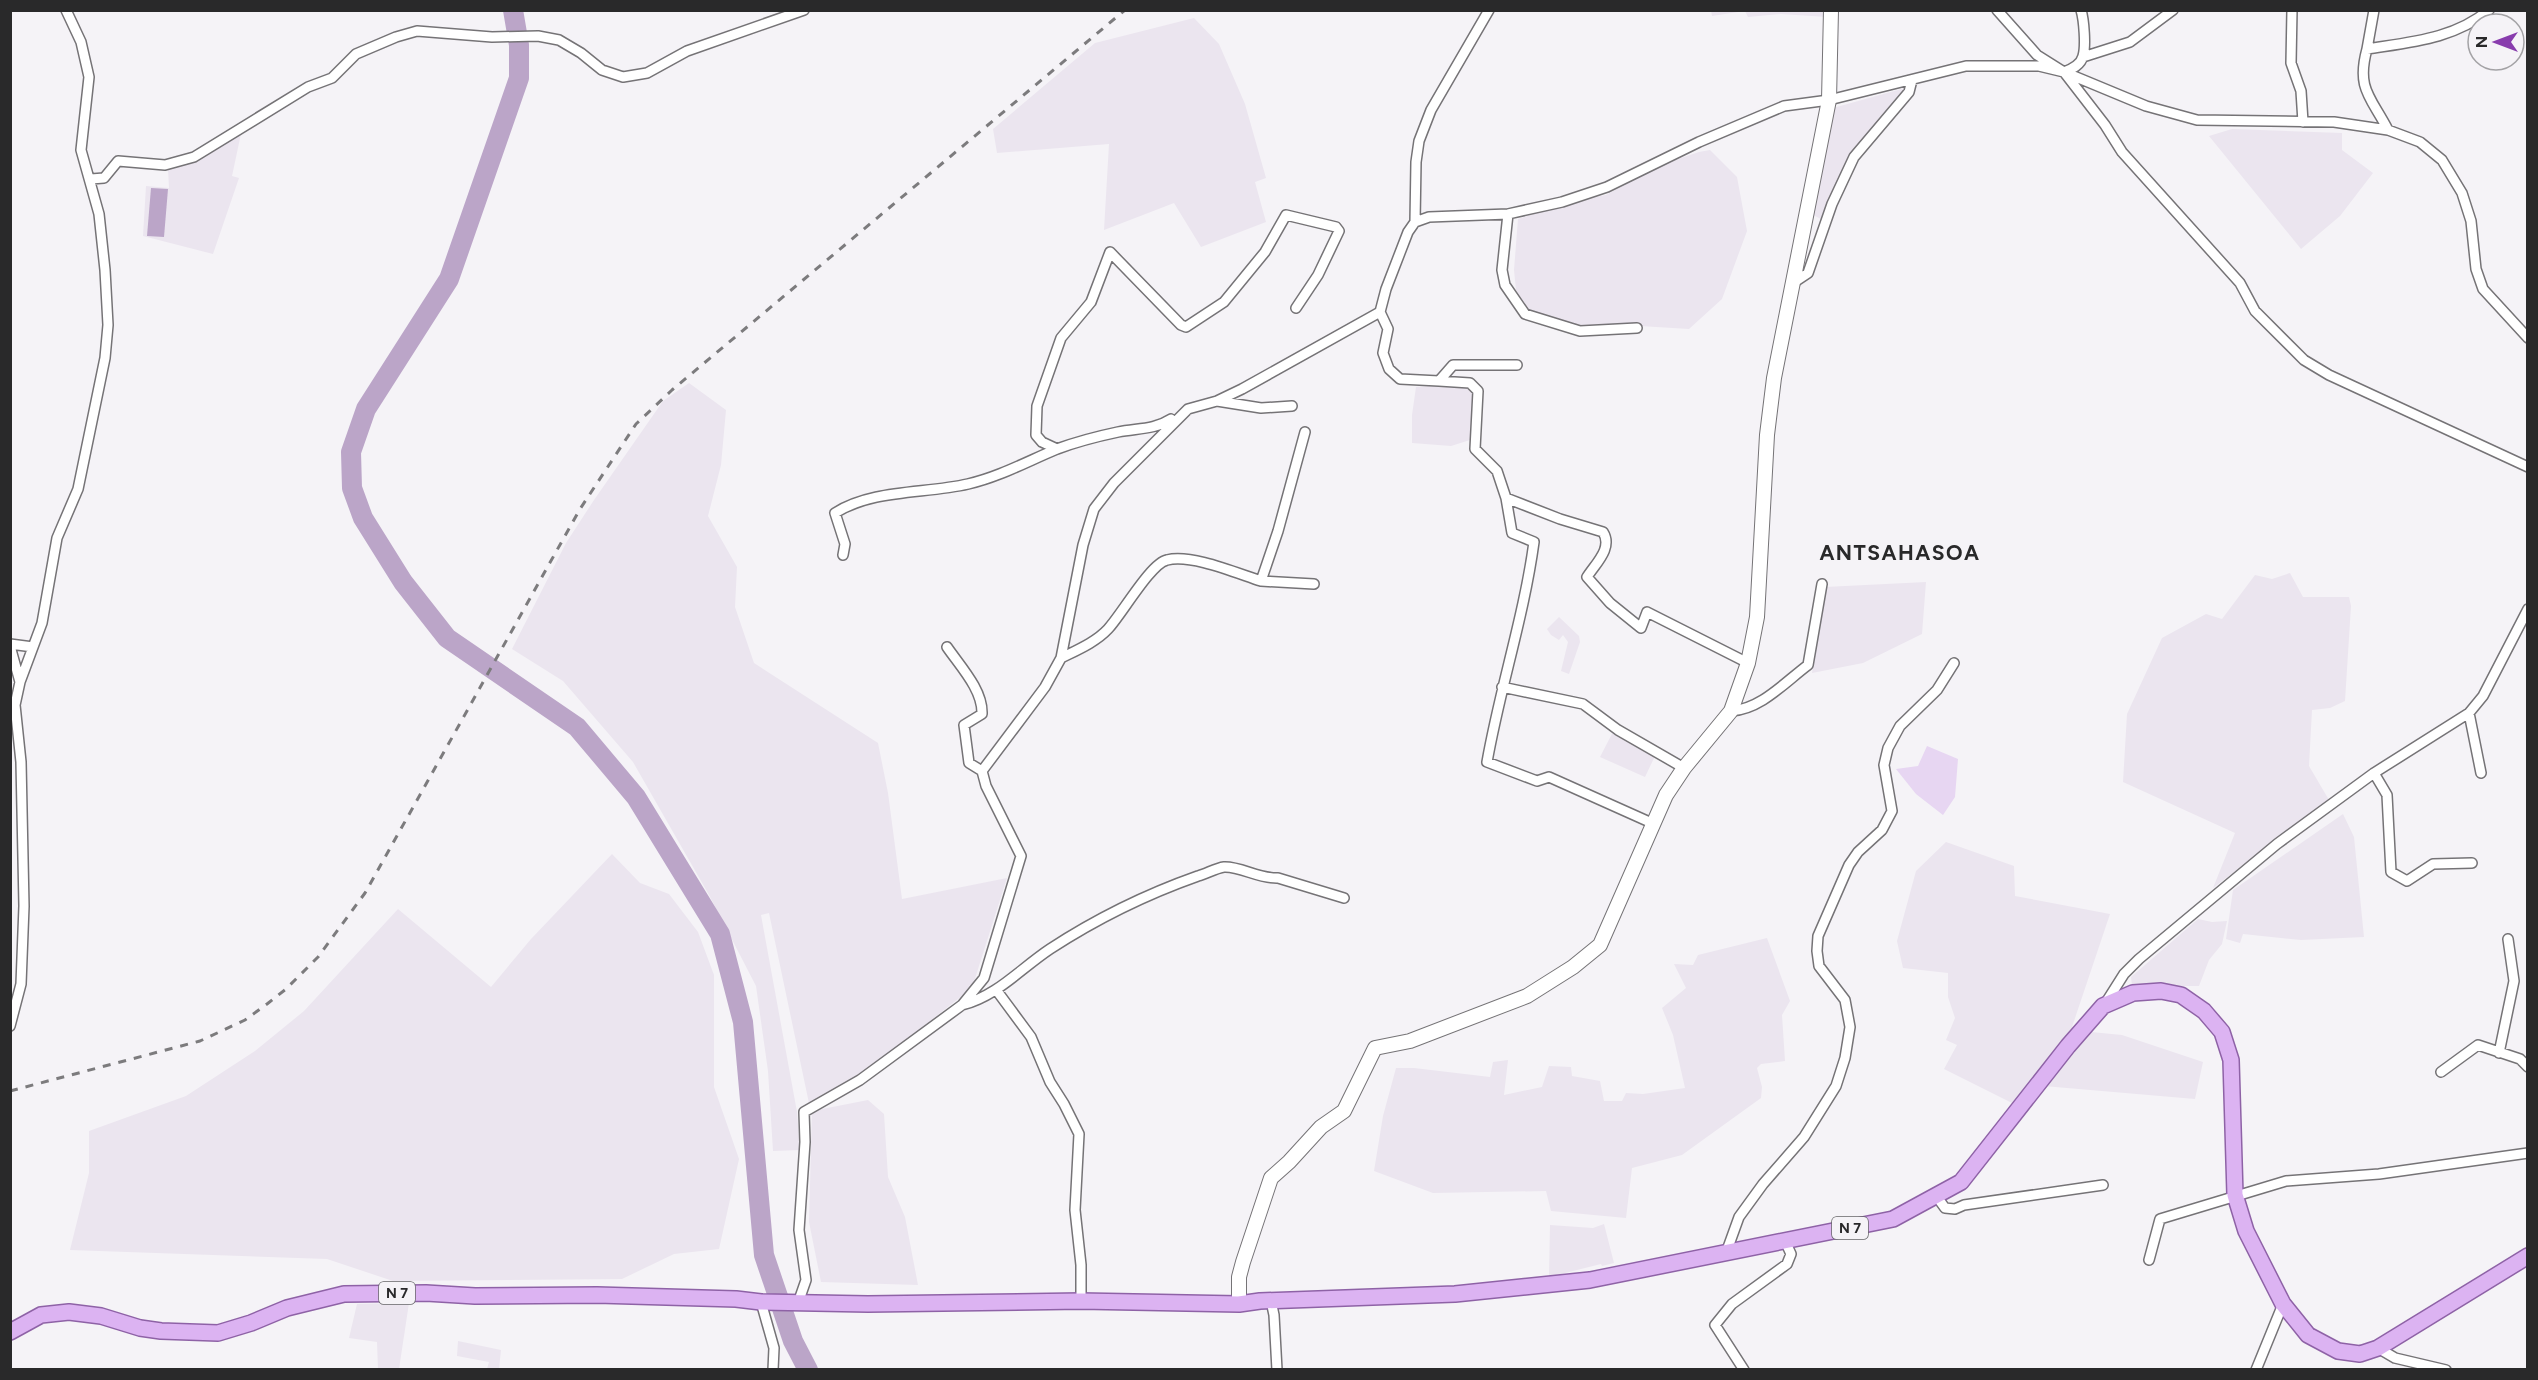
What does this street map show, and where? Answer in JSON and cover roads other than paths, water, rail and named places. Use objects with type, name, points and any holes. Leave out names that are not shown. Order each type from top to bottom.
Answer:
[{"type":"main road","name":"N 7","points":[[10,1332],[41,1315],[69,1312],[101,1316],[140,1328],[161,1331],[218,1333],[251,1323],[287,1308],[344,1294],[597,1295],[798,1303],[1081,1301],[1239,1304],[1455,1294],[1568,1282],[1893,1219],[1961,1182],[2068,1046],[2103,1006],[2133,993],[2161,991],[2181,995],[2204,1011],[2222,1032],[2231,1060],[2235,1195],[2246,1231],[2283,1304],[2308,1335],[2338,1351],[2360,1354],[2378,1348],[2528,1256]]},
{"type":"street","points":[[10,1026],[21,984],[24,906],[21,762],[15,705],[20,682],[42,623],[57,538],[78,489],[105,358],[108,325],[99,214],[81,150],[89,77],[81,42],[66,10]]},
{"type":"street","points":[[91,179],[104,178],[118,161],[165,165],[194,157],[308,87],[332,78],[356,54],[396,37],[417,32],[507,37],[527,35],[559,40],[581,53],[602,70],[623,77],[647,73],[694,48],[804,10]]},
{"type":"street","points":[[1489,10],[1431,110],[1419,141],[1416,162],[1415,222],[1408,232],[1386,289],[1380,312],[1388,329],[1383,352],[1389,369],[1400,379],[1470,383],[1478,391],[1475,449],[1497,471],[1506,498],[1512,533],[1534,542],[1524,600],[1502,687],[1487,762],[1537,781],[1549,777],[1653,824]]},
{"type":"street","points":[[1239,1304],[1239,1277],[1271,1178],[1321,1127],[1344,1111],[1375,1048],[1410,1041],[1527,996],[1573,967],[1600,945],[1666,795],[1684,768],[1731,711],[1748,663],[1757,617],[1767,435],[1774,378],[1829,100],[1831,10]]},
{"type":"street","points":[[1997,10],[2037,56],[2064,72],[2146,106],[2198,120],[2334,122],[2388,130],[2420,142],[2442,160],[2462,192],[2471,221],[2476,269],[2483,289],[2528,338]]},
{"type":"street","points":[[1415,222],[1429,217],[1508,214],[1562,202],[1607,187],[1699,142],[1784,105],[1829,100],[1966,66],[2039,66],[2064,72],[2076,67],[2083,57],[2084,19],[2081,10]]},
{"type":"street","points":[[2083,57],[2130,42],[2173,10]]},
{"type":"street","points":[[2292,10],[2291,63],[2301,91],[2303,122]]},
{"type":"street","points":[[2374,10],[2364,62],[2365,91],[2388,130]]},
{"type":"street","points":[[2367,49],[2436,39],[2473,24],[2489,10]]},
{"type":"street","points":[[2064,72],[2105,125],[2122,152],[2240,283],[2255,311],[2304,360],[2329,375],[2528,467]]},
{"type":"street","points":[[1793,282],[1808,273],[1832,204],[1854,157],[1862,144],[1909,92],[1912,81]]},
{"type":"street","points":[[1508,214],[1502,270],[1505,285],[1525,314],[1580,331],[1637,328]]},
{"type":"street","points":[[1057,449],[1042,442],[1036,435],[1037,406],[1061,338],[1091,302],[1110,252],[1181,325],[1186,327],[1224,302],[1265,252],[1286,215],[1336,227],[1339,231],[1318,275],[1296,308]]},
{"type":"street","points":[[843,555],[845,544],[835,513],[843,508],[868,500],[967,484],[994,477],[1057,449],[1120,431],[1162,425],[1188,409],[1217,401],[1380,312]]},
{"type":"street","points":[[1439,381],[1453,365],[1517,365]]},
{"type":"street","points":[[1217,401],[1262,408],[1292,406]]},
{"type":"street","points":[[982,771],[1045,687],[1061,658],[1083,546],[1094,509],[1114,483],[1188,409]]},
{"type":"street","points":[[1261,581],[1278,531],[1305,432]]},
{"type":"street","points":[[1506,498],[1560,519],[1603,532],[1607,539],[1606,549],[1587,577],[1610,603],[1641,628],[1647,612],[1748,663]]},
{"type":"street","points":[[1061,658],[1107,630],[1139,590],[1149,571],[1165,560],[1184,559],[1261,581],[1314,584]]},
{"type":"street","points":[[1731,711],[1746,710],[1756,705],[1808,665],[1822,584]]},
{"type":"street","points":[[2103,1006],[2124,974],[2139,959],[2277,844],[2374,773],[2469,712],[2483,696],[2528,609]]},
{"type":"street","points":[[20,682],[10,645],[33,647]]},
{"type":"street","points":[[798,1303],[806,1280],[799,1230],[805,1142],[804,1112],[860,1080],[962,1005],[984,978],[1021,856],[986,786],[982,771],[969,763],[964,725],[982,714],[982,705],[973,684],[947,646]]},
{"type":"street","points":[[1726,1253],[1739,1217],[1763,1184],[1804,1137],[1836,1086],[1845,1058],[1851,1027],[1845,1000],[1819,966],[1818,936],[1849,865],[1858,852],[1882,830],[1892,811],[1884,765],[1888,748],[1900,726],[1937,690],[1954,663]]},
{"type":"street","points":[[1502,687],[1582,704],[1618,730],[1684,768]]},
{"type":"street","points":[[2469,712],[2481,773]]},
{"type":"street","points":[[2374,773],[2387,795],[2391,872],[2407,881],[2433,864],[2472,863]]},
{"type":"street","points":[[962,1005],[980,1000],[997,991],[1051,949],[1115,912],[1170,886],[1224,867],[1269,879],[1278,878],[1344,898]]},
{"type":"street","points":[[2499,1053],[2514,981],[2508,939]]},
{"type":"street","points":[[997,991],[1031,1037],[1050,1082],[1079,1134],[1075,1210],[1081,1264],[1081,1301]]},
{"type":"street","points":[[2441,1072],[2478,1045],[2520,1059],[2528,1067]]},
{"type":"street","points":[[2149,1260],[2160,1219],[2235,1195],[2286,1181],[2379,1174],[2528,1153]]},
{"type":"street","points":[[1937,1197],[1945,1208],[1955,1209],[1964,1205],[2103,1185]]},
{"type":"street","points":[[1744,1370],[1715,1325],[1732,1304],[1787,1264],[1791,1254],[1785,1241]]},
{"type":"street","points":[[1271,1301],[1277,1370]]},
{"type":"street","points":[[761,1302],[774,1348],[773,1370]]},
{"type":"street","points":[[2256,1370],[2283,1304]]},
{"type":"street","points":[[2378,1348],[2395,1358],[2446,1370]]},
{"type":"waterway","points":[[513,10],[519,45],[519,78],[449,279],[366,409],[351,452],[352,488],[363,518],[403,582],[447,638],[577,727],[636,797],[720,934],[743,1022],[764,1255],[793,1341],[808,1370]]},
{"type":"railway","points":[[10,1091],[200,1041],[245,1020],[286,989],[318,957],[365,893],[580,509],[636,424],[672,390],[1125,10]]},
{"type":"district","name":"ANTSAHASOA","points":[[1900,553]]}]
